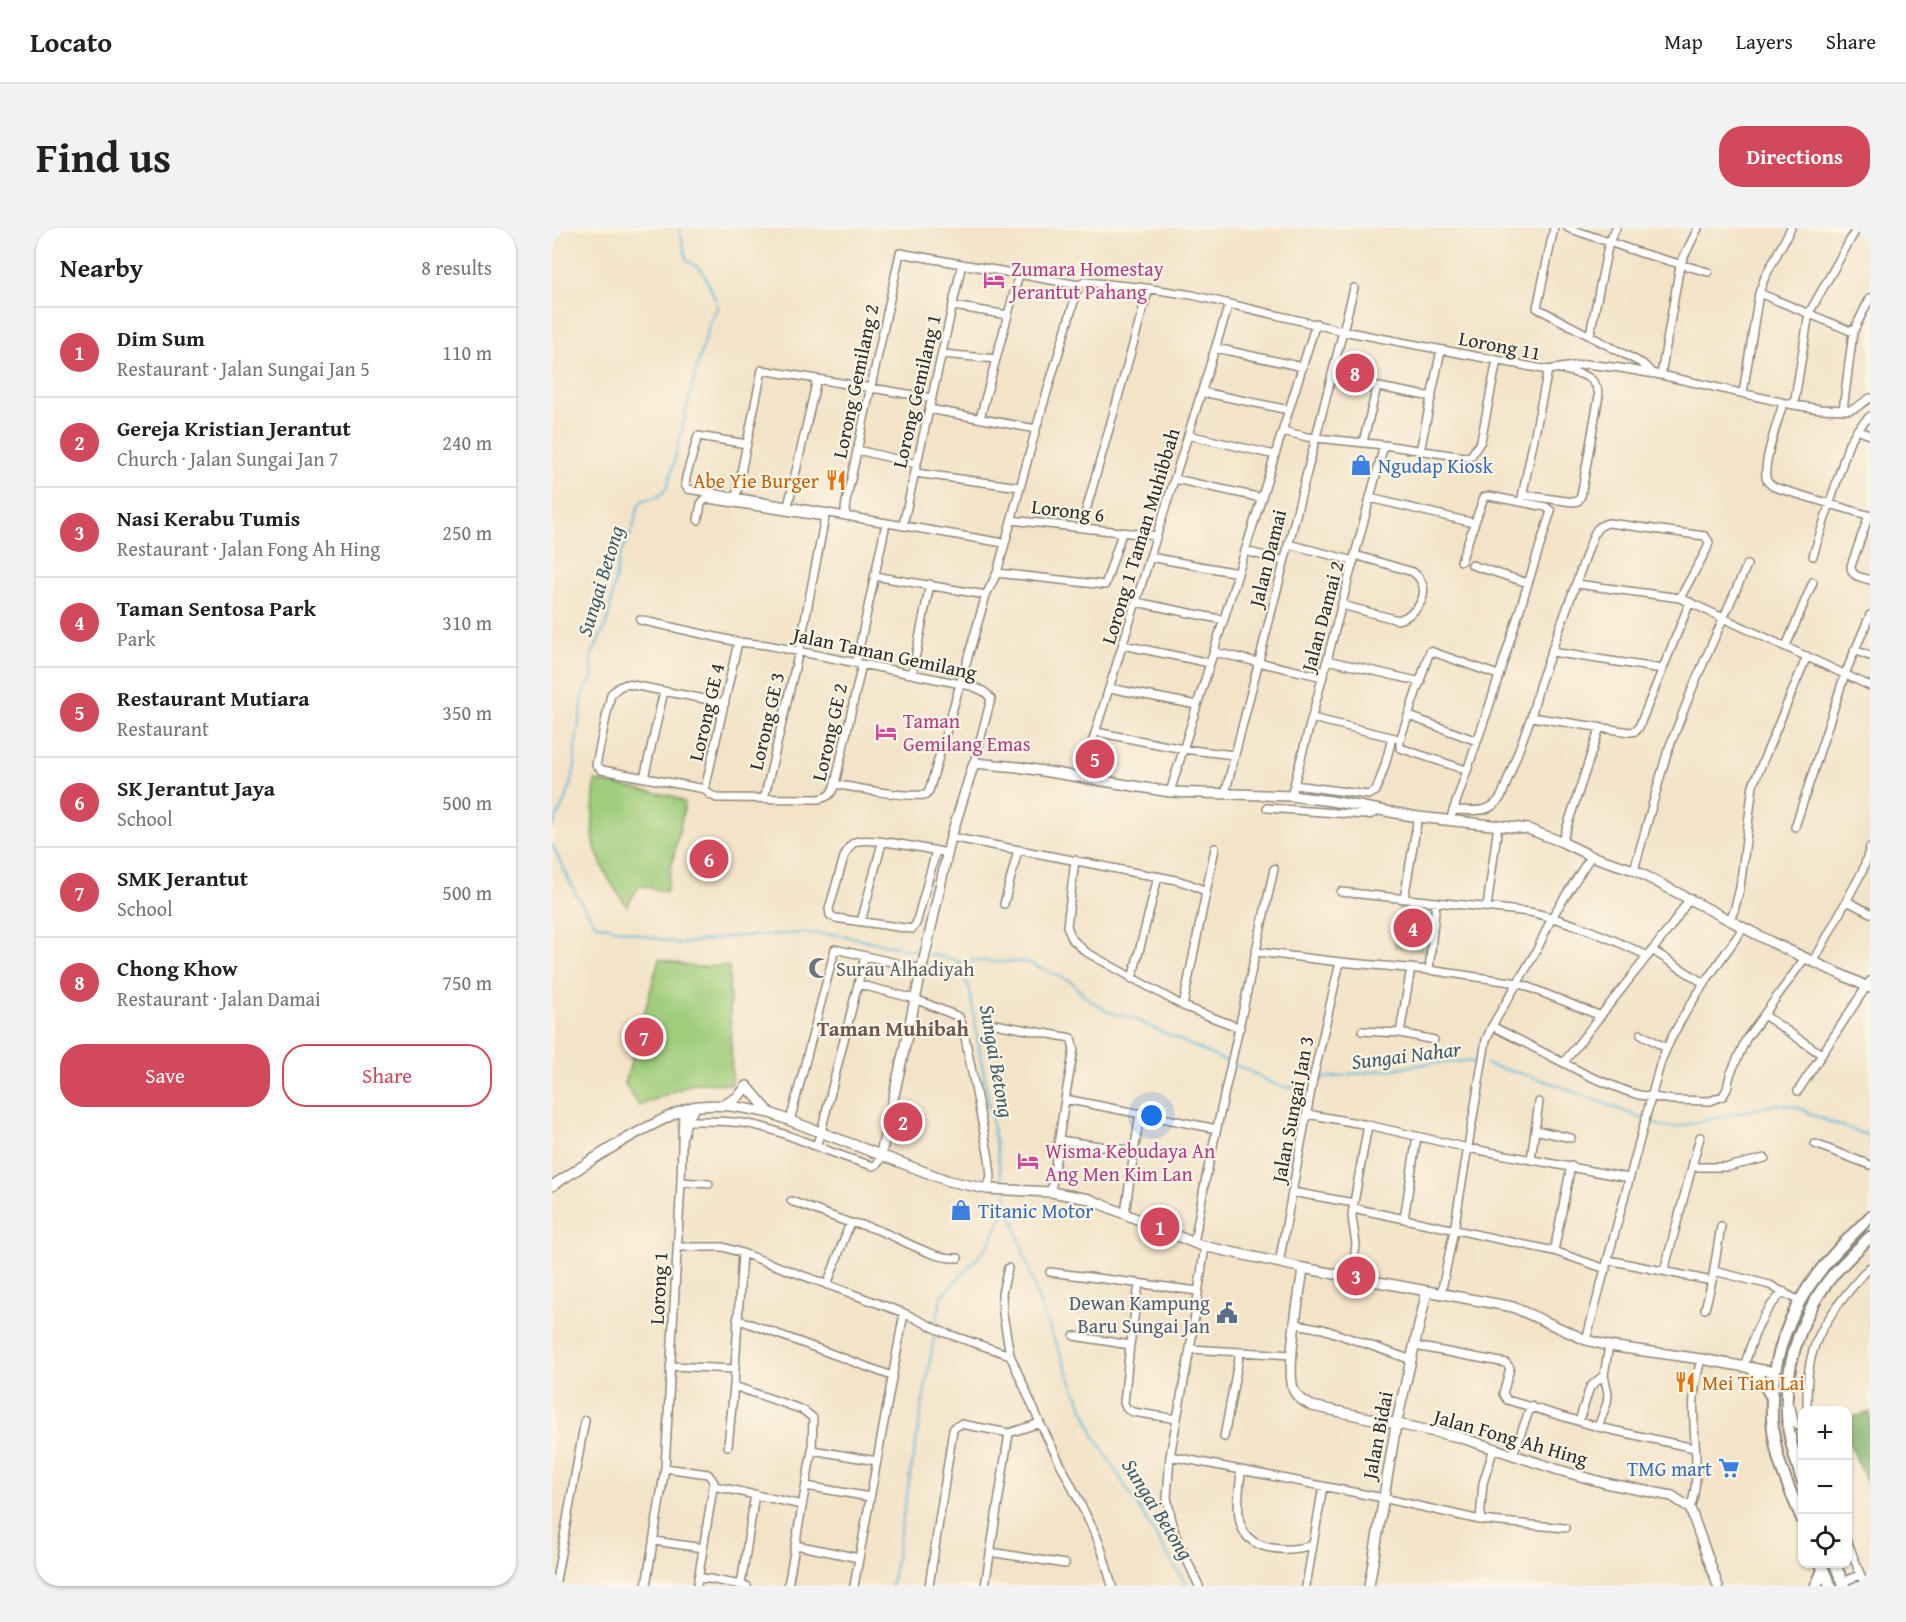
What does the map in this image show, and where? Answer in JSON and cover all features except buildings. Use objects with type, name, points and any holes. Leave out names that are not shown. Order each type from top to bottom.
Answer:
[{"type":"main road","points":[[881,1154],[951,837],[974,763],[1018,767],[1170,792],[1291,796],[1418,817],[1528,829],[1591,856],[1634,870],[1810,960],[1869,985]]},
{"type":"main road","points":[[723,1105],[738,1097],[747,1086],[770,1113]]},
{"type":"main road","points":[[552,1186],[608,1149],[667,1117],[695,1107],[723,1105],[770,1113],[949,1181],[991,1189],[1051,1192],[1089,1199],[1194,1243],[1303,1268],[1513,1307],[1586,1340],[1609,1346],[1780,1372],[1785,1368],[1793,1338],[1802,1330]]},
{"type":"main road","points":[[683,1136],[686,1121],[695,1107]]},
{"type":"main road","points":[[667,1117],[679,1128],[683,1136]]},
{"type":"main road","points":[[1801,1514],[1778,1457],[1771,1410],[1774,1372],[1799,1300],[1823,1266],[1870,1217]]},
{"type":"main road","points":[[1798,1467],[1788,1430],[1790,1374],[1796,1344],[1816,1300],[1832,1277],[1869,1238]]},
{"type":"main road","name":"Jalan Fong Ah Hing","points":[[1303,1268],[1291,1381],[1294,1390],[1304,1402],[1312,1406],[1396,1425],[1459,1437],[1605,1483],[1672,1496],[1690,1508]]},
{"type":"main road","name":"Jalan Bidai","points":[[1369,1586],[1396,1425],[1427,1292]]},
{"type":"main road","points":[[1747,1367],[1762,1381],[1771,1396]]},
{"type":"main road","points":[[1690,1508],[1718,1586]]},
{"type":"main road","points":[[1816,1586],[1822,1568]]},
{"type":"main road","points":[[1823,1568],[1837,1585]]},
{"type":"main road","points":[[1835,1568],[1837,1585]]},
{"type":"street","points":[[1554,228],[1537,308],[1590,334],[1642,364],[1652,373]]},
{"type":"street","points":[[1568,228],[1708,272]]},
{"type":"street","points":[[1590,334],[1609,242],[1616,228]]},
{"type":"street","points":[[1661,375],[1680,265],[1698,228]]},
{"type":"street","points":[[1743,393],[1759,293],[1791,228]]},
{"type":"street","points":[[1794,405],[1809,313],[1857,228]]},
{"type":"street","name":"Lorong 11","points":[[900,253],[1079,285],[1089,282],[1149,288],[1316,323],[1343,331],[1548,370],[1594,364],[1652,373],[1783,403],[1843,410],[1857,407],[1870,398]]},
{"type":"street","name":"Lorong Gemilang 2","points":[[847,516],[846,502],[900,253]]},
{"type":"street","name":"Lorong Gemilang 1","points":[[903,525],[962,264]]},
{"type":"street","points":[[980,418],[1019,274]]},
{"type":"street","points":[[835,784],[917,795],[926,795],[929,791],[986,595],[997,573],[1036,429],[1079,285]]},
{"type":"street","points":[[1081,528],[1149,288]]},
{"type":"street","name":"Jalan Damai","points":[[1225,794],[1354,288]]},
{"type":"street","points":[[1759,293],[1853,332]]},
{"type":"street","points":[[1843,410],[1853,332],[1870,298]]},
{"type":"street","name":"Lorong 1 Taman Muhibbah","points":[[1081,778],[1229,304]]},
{"type":"street","points":[[952,306],[1008,315]]},
{"type":"street","points":[[1170,792],[1316,323]]},
{"type":"street","points":[[1215,348],[1303,368]]},
{"type":"street","points":[[1420,451],[1441,350]]},
{"type":"street","points":[[942,354],[996,359]]},
{"type":"street","points":[[1283,430],[1307,436],[1464,457],[1471,456],[1481,441],[1497,360]]},
{"type":"street","points":[[1461,561],[1484,497],[1573,502],[1578,501],[1581,496],[1599,394],[1596,384],[1588,377],[1558,369]]},
{"type":"street","points":[[736,497],[762,370],[932,398]]},
{"type":"street","points":[[1522,499],[1548,370]]},
{"type":"street","points":[[1330,378],[1432,397]]},
{"type":"street","points":[[788,506],[817,379]]},
{"type":"street","points":[[1363,442],[1377,387]]},
{"type":"street","points":[[1202,392],[1289,410]]},
{"type":"street","points":[[1783,403],[1767,462],[1766,478],[1774,487],[1870,515],[1851,566],[1854,575],[1870,580]]},
{"type":"street","points":[[929,409],[1036,429]]},
{"type":"street","points":[[1813,556],[1849,443],[1870,416]]},
{"type":"street","points":[[1857,430],[1870,435]]},
{"type":"street","points":[[1188,435],[1275,455]]},
{"type":"street","points":[[747,444],[698,436],[685,485],[688,489],[1004,543]]},
{"type":"street","name":"Jalan Damai 2","points":[[1291,796],[1384,445]]},
{"type":"street","points":[[857,450],[917,464]]},
{"type":"street","points":[[915,473],[1020,487]]},
{"type":"street","points":[[1175,478],[1262,498]]},
{"type":"street","points":[[1370,498],[1474,523]]},
{"type":"street","name":"Lorong GE 3","points":[[698,520],[701,504],[704,500],[709,499],[825,518],[799,651],[764,799]]},
{"type":"street","points":[[1450,820],[1551,510],[1522,499]]},
{"type":"street","name":"Lorong 6","points":[[1011,520],[1157,536]]},
{"type":"street","points":[[1454,810],[1487,810],[1499,802],[1531,717],[1551,652],[1597,529],[1602,524],[1609,523],[1705,536],[1709,542],[1707,549],[1680,598]]},
{"type":"street","name":"Lorong GE 2","points":[[764,799],[818,799],[831,794],[835,784],[885,528]]},
{"type":"street","points":[[997,573],[1105,585],[1122,533]]},
{"type":"street","points":[[1288,544],[1413,572],[1419,577],[1423,586],[1420,604],[1414,612],[1398,620],[1342,605]]},
{"type":"street","points":[[1245,550],[1284,561]]},
{"type":"street","points":[[1150,557],[1238,573]]},
{"type":"street","points":[[1472,565],[1528,583]]},
{"type":"street","points":[[1634,870],[1667,753],[1695,682],[1747,565]]},
{"type":"street","points":[[874,576],[986,595]]},
{"type":"street","points":[[1786,646],[1813,582]]},
{"type":"street","points":[[912,674],[930,584]]},
{"type":"street","points":[[1577,584],[1680,598],[1870,686]]},
{"type":"street","points":[[1136,602],[1224,620]]},
{"type":"street","points":[[1531,717],[1636,731],[1640,727],[1690,602]]},
{"type":"street","points":[[1795,827],[1845,674],[1870,615]]},
{"type":"street","name":"Jalan Taman Gemilang","points":[[640,620],[738,642],[859,663],[981,690],[991,699],[974,763]]},
{"type":"street","name":"Lorong GE 4","points":[[705,789],[738,642]]},
{"type":"street","points":[[1123,645],[1210,663]]},
{"type":"street","points":[[1854,650],[1870,656]]},
{"type":"street","points":[[1295,784],[1368,795],[1376,791],[1396,739],[1409,716],[1431,651],[1498,675]]},
{"type":"street","points":[[1214,652],[1323,677]]},
{"type":"street","points":[[1551,652],[1663,669]]},
{"type":"street","points":[[1730,920],[1740,888],[1753,785],[1807,657]]},
{"type":"street","points":[[1327,660],[1420,682]]},
{"type":"street","points":[[725,703],[627,684],[619,687],[611,694],[596,765],[602,770],[705,789],[717,798],[764,799]]},
{"type":"street","points":[[1109,688],[1197,705]]},
{"type":"street","points":[[644,778],[664,691]]},
{"type":"street","points":[[1409,716],[1477,741]]},
{"type":"street","points":[[1312,718],[1396,739],[1402,750],[1466,770]]},
{"type":"street","points":[[1562,842],[1599,727]]},
{"type":"street","points":[[1095,732],[1183,749],[1234,755]]},
{"type":"street","points":[[1267,808],[1365,815],[1378,811]]},
{"type":"street","points":[[1404,898],[1418,817]]},
{"type":"street","points":[[1487,907],[1498,825]]},
{"type":"street","points":[[951,837],[1184,881],[1206,892]]},
{"type":"street","points":[[936,851],[914,927],[909,930],[835,918],[830,915],[844,857],[850,845],[860,841],[882,843],[936,851],[948,853]]},
{"type":"street","points":[[861,922],[882,843]]},
{"type":"street","points":[[1183,1006],[1215,848]]},
{"type":"street","points":[[1492,1026],[1589,1076],[1626,1091],[1652,1097],[1710,1101],[1723,1096],[1746,1040],[1810,960],[1847,901],[1863,870],[1870,848]]},
{"type":"street","points":[[1004,904],[1018,850]]},
{"type":"street","points":[[1441,1294],[1486,1040],[1537,950],[1552,917],[1591,856]]},
{"type":"street","points":[[1075,860],[1067,916],[1068,934],[1078,946],[1132,979],[1183,1006],[1240,1028]]},
{"type":"street","points":[[1194,1243],[1274,869]]},
{"type":"street","points":[[1132,979],[1158,877]]},
{"type":"street","points":[[1341,892],[1530,912],[1552,917],[1650,953],[1705,984]]},
{"type":"street","points":[[1564,1062],[1690,898]]},
{"type":"street","points":[[1847,901],[1870,913]]},
{"type":"street","points":[[1429,970],[1436,902]]},
{"type":"street","points":[[1586,1340],[1661,1061],[1677,1026],[1744,927]]},
{"type":"street","points":[[790,1121],[835,949],[922,967]]},
{"type":"street","points":[[1257,951],[1340,963],[1429,970],[1518,983],[1601,1016]]},
{"type":"street","points":[[816,1146],[865,956]]},
{"type":"street","name":"Jalan Sungai Jan 3","points":[[1279,1263],[1313,1079],[1340,963]]},
{"type":"street","points":[[1400,1033],[1411,968]]},
{"type":"street","points":[[858,984],[915,999],[955,1014],[961,1021],[989,1158],[991,1189]]},
{"type":"street","points":[[1798,1091],[1869,985]]},
{"type":"street","points":[[1764,1015],[1821,1054]]},
{"type":"street","points":[[994,1024],[1071,1038],[1074,1049],[1051,1192]]},
{"type":"street","points":[[1362,1031],[1400,1033],[1434,1040]]},
{"type":"street","points":[[1641,1034],[1666,1048]]},
{"type":"street","points":[[1065,1099],[1217,1129]]},
{"type":"street","points":[[1531,1159],[1539,1102]]},
{"type":"street","name":"Lorong 1","points":[[646,1586],[665,1468],[683,1110]]},
{"type":"street","points":[[1125,1213],[1140,1113]]},
{"type":"street","points":[[1307,1114],[1368,1125],[1468,1148],[1629,1178]]},
{"type":"street","points":[[686,1121],[735,1122],[768,1128],[845,1158],[874,1166],[879,1162],[881,1154]]},
{"type":"street","points":[[1352,1277],[1356,1244],[1352,1217],[1368,1125]]},
{"type":"street","points":[[1535,1130],[1571,1138]]},
{"type":"street","points":[[1404,1219],[1417,1136]]},
{"type":"street","points":[[1664,1271],[1700,1137]]},
{"type":"street","points":[[1059,1140],[1134,1151]]},
{"type":"street","points":[[1815,1144],[1870,1165]]},
{"type":"street","points":[[1692,1167],[1728,1167],[1765,1158]]},
{"type":"street","points":[[1554,1251],[1571,1166]]},
{"type":"street","points":[[681,1182],[709,1184]]},
{"type":"street","points":[[1292,1192],[1554,1251],[1606,1269]]},
{"type":"street","points":[[791,1201],[850,1223],[868,1226],[939,1256],[958,1258]]},
{"type":"street","points":[[827,1285],[850,1223]]},
{"type":"street","points":[[1705,1309],[1721,1226]]},
{"type":"street","points":[[677,1246],[723,1247],[742,1253],[904,1313],[945,1333],[1010,1355]]},
{"type":"street","points":[[1199,1586],[1175,1534],[1168,1508],[1170,1456],[1190,1349],[1205,1246]]},
{"type":"street","points":[[728,1446],[742,1253]]},
{"type":"street","points":[[1608,1260],[1712,1281]]},
{"type":"street","points":[[1807,1406],[1807,1376],[1813,1349],[1825,1323],[1870,1267]]},
{"type":"street","points":[[1008,1268],[1002,1293],[1010,1355],[1040,1423],[1096,1535],[1112,1586]]},
{"type":"street","points":[[1714,1271],[1770,1285],[1799,1300]]},
{"type":"street","points":[[1050,1272],[1198,1291]]},
{"type":"street","points":[[1139,1284],[1124,1403],[1127,1409],[1133,1412],[1177,1419]]},
{"type":"street","points":[[1747,1367],[1754,1334],[1768,1306],[1784,1292]]},
{"type":"street","points":[[854,1586],[904,1313]]},
{"type":"street","points":[[736,1319],[892,1376]]},
{"type":"street","points":[[1296,1324],[1323,1329],[1412,1360]]},
{"type":"street","points":[[1074,1336],[1130,1345]]},
{"type":"street","points":[[1415,1346],[1506,1363],[1510,1368],[1503,1390],[1507,1400],[1598,1427],[1694,1448]]},
{"type":"street","points":[[1598,1427],[1607,1403],[1608,1393],[1604,1375],[1609,1346]]},
{"type":"street","points":[[1190,1349],[1292,1355]]},
{"type":"street","points":[[1224,1437],[1240,1352]]},
{"type":"street","points":[[1690,1508],[1695,1496],[1696,1481],[1694,1396],[1701,1359]]},
{"type":"street","points":[[670,1366],[735,1368]]},
{"type":"street","points":[[1579,1421],[1590,1387],[1604,1375]]},
{"type":"street","points":[[734,1386],[809,1414],[814,1422],[812,1450],[788,1586]]},
{"type":"street","points":[[1788,1396],[1794,1421],[1798,1425]]},
{"type":"street","points":[[1513,1454],[1531,1406]]},
{"type":"street","points":[[555,1586],[585,1420]]},
{"type":"street","points":[[929,1586],[955,1426],[961,1424],[1009,1433],[1040,1423]]},
{"type":"street","points":[[985,1586],[1009,1433]]},
{"type":"street","points":[[1480,1520],[1482,1483],[1494,1448]]},
{"type":"street","points":[[812,1450],[877,1461]]},
{"type":"street","points":[[1170,1456],[1383,1498],[1480,1520],[1565,1527]]},
{"type":"street","points":[[665,1468],[708,1474],[713,1479],[714,1486],[697,1586]]},
{"type":"street","points":[[1241,1470],[1238,1511],[1240,1523],[1246,1535],[1265,1547],[1303,1548],[1313,1545]]},
{"type":"street","points":[[714,1486],[802,1505]]},
{"type":"street","points":[[806,1486],[870,1497]]},
{"type":"street","points":[[1306,1586],[1323,1486]]},
{"type":"street","points":[[698,1577],[744,1585],[755,1494]]},
{"type":"street","points":[[654,1542],[703,1548]]},
{"type":"street","points":[[795,1545],[859,1558]]},
{"type":"street","points":[[990,1552],[1065,1564]]},
{"type":"street","points":[[1852,1554],[1863,1585]]},
{"type":"street","points":[[1837,1585],[1860,1575]]},
{"type":"green space","points":[[595,781],[672,796],[685,803],[666,892],[640,885],[627,906],[616,890],[605,872],[594,843]]},
{"type":"green space","points":[[1400,904],[1431,909],[1427,951],[1395,946]]},
{"type":"green space","points":[[659,959],[694,967],[729,966],[732,1084],[694,1083],[639,1106],[625,1084]]},
{"type":"green space","points":[[1870,1412],[1870,1489],[1852,1449],[1852,1417]]},
{"type":"waterway","name":"Sungai Betong","points":[[552,827],[567,796],[575,767],[575,749],[584,691],[593,676],[591,657],[608,620],[619,557],[632,531],[638,507],[642,501],[661,494],[669,482],[697,367],[710,322],[717,309],[717,303],[702,270],[687,260],[679,228]]},
{"type":"waterway","name":"Sungai Betong","points":[[552,844],[576,894],[595,924],[680,944],[728,937],[804,933],[841,935],[924,953]]},
{"type":"waterway","name":"Sungai Nahar","points":[[929,954],[959,961],[1027,962],[1072,982],[1083,995],[1108,1012],[1132,1018],[1278,1086],[1288,1088],[1310,1083]]},
{"type":"waterway","name":"Sungai Betong","points":[[959,961],[969,987],[1003,1187]]},
{"type":"waterway","name":"Sungai Nahar","points":[[1316,1081],[1434,1063],[1467,1061],[1479,1063]]},
{"type":"waterway","name":"Sungai Nahar","points":[[1485,1064],[1534,1077],[1664,1127],[1676,1127],[1777,1104],[1794,1106],[1827,1121],[1870,1136]]},
{"type":"waterway","name":"Sungai Betong","points":[[1005,1192],[1041,1308],[1095,1437],[1187,1586]]},
{"type":"waterway","points":[[891,1586],[941,1297],[988,1246],[1008,1205]]},
{"type":"place","name":"Zumara Homestay Jerantut Pahang","points":[[994,280]]},
{"type":"place","name":"Chong Khow","points":[[1355,373]]},
{"type":"place","name":"Ngudap Kiosk","points":[[1361,465]]},
{"type":"place","name":"Abe Yie Burger","points":[[836,480]]},
{"type":"place","name":"Taman Gemilang Emas","points":[[886,732]]},
{"type":"place","name":"Restaurant Mutiara","points":[[1095,759]]},
{"type":"place","name":"SK Jerantut Jaya","points":[[709,859]]},
{"type":"place","name":"Taman Sentosa Park","points":[[1413,928]]},
{"type":"place","name":"Surau Alhadiyah","points":[[819,968]]},
{"type":"place","name":"SMK Jerantut","points":[[644,1037]]},
{"type":"place","name":"Gereja Kristian Jerantut","points":[[903,1122]]},
{"type":"place","name":"Wisma Kebudaya An Ang Men Kim Lan","points":[[1028,1161]]},
{"type":"place","name":"Titanic Motor","points":[[961,1210]]},
{"type":"place","name":"Dim Sum","points":[[1160,1227]]},
{"type":"place","name":"Nasi Kerabu Tumis","points":[[1356,1276]]},
{"type":"place","name":"Dewan Kampung Baru Sungai Jan","points":[[1227,1313]]},
{"type":"place","name":"Mei Tian Lai","points":[[1685,1382]]},
{"type":"place","name":"TMG mart","points":[[1729,1468]]},
{"type":"district","name":"Taman Muhibah","points":[[893,1028]]}]
